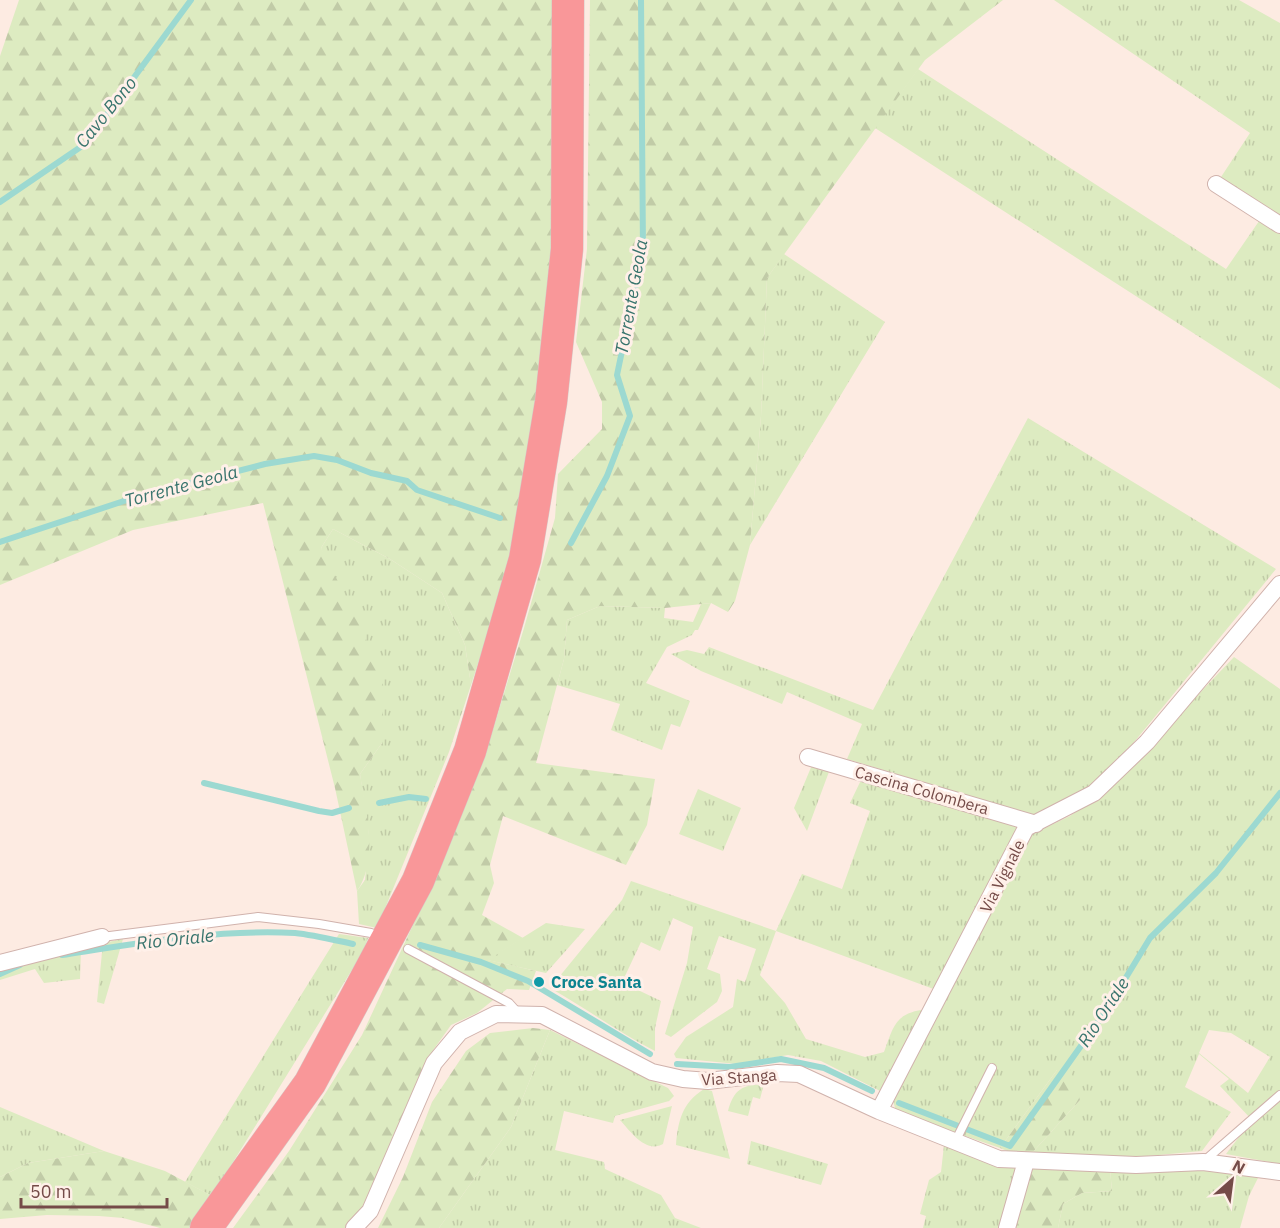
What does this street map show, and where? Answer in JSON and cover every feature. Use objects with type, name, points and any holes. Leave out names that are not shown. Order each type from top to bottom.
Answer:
[{"type":"highway","points":[[206,1228],[310,1083],[418,881],[470,751],[525,559],[552,402],[567,249],[568,0]]},
{"type":"street","points":[[1216,184],[1280,225]]},
{"type":"street","name":"Via Vignale","points":[[879,1111],[1026,828],[1094,793],[1147,742],[1280,584]]},
{"type":"street","name":"Cascina Colombera","points":[[808,757],[1036,824]]},
{"type":"street","points":[[0,963],[102,938]]},
{"type":"street","name":"Via Stanga","points":[[354,1228],[370,1211],[434,1063],[460,1032],[496,1014],[542,1015],[652,1072],[683,1079],[708,1081],[777,1073],[799,1074],[879,1111],[959,1133],[999,1159],[1136,1165],[1203,1162],[1259,1167],[1280,1172]]},
{"type":"street","points":[[1007,1228],[1026,1161]]},
{"type":"lane","points":[[102,938],[258,917],[371,933]]},
{"type":"lane","points":[[408,949],[509,1003],[519,1014]]},
{"type":"lane","points":[[959,1133],[992,1068]]},
{"type":"lane","points":[[1203,1162],[1280,1095]]},
{"type":"green space","points":[[19,0],[552,0],[556,246],[542,394],[514,555],[471,685],[465,645],[442,593],[390,559],[333,529],[321,548],[361,627],[383,680],[382,743],[360,774],[369,834],[369,850],[364,878],[357,891],[335,788],[263,503],[133,530],[0,585],[0,56]]},
{"type":"green space","points":[[590,0],[1003,0],[925,60],[767,278],[761,416],[750,545],[735,601],[728,612],[711,603],[665,608],[600,606],[567,620],[564,659],[536,763],[655,779],[647,825],[626,865],[503,816],[490,865],[494,883],[482,915],[523,938],[488,960],[536,971],[529,990],[507,989],[477,1013],[451,1025],[434,1049],[364,1209],[346,1228],[233,1228],[289,1151],[362,1035],[438,871],[487,749],[524,628],[555,518],[558,474],[602,429],[602,402],[576,342],[587,249]]},
{"type":"green space","points":[[1054,0],[1239,0],[1280,23],[1280,389],[875,128],[918,69],[1226,269],[1266,211],[1221,177],[1250,133]]},
{"type":"green space","points":[[784,254],[885,322],[750,545],[761,416],[767,278]]},
{"type":"green space","points":[[1028,418],[1276,569],[1112,769],[1086,789],[1034,816],[847,759],[862,724],[787,692],[782,704],[701,671],[671,654],[687,650],[704,654],[709,647],[873,710]]},
{"type":"green space","points":[[333,529],[390,559],[442,593],[465,645],[471,685],[449,752],[377,928],[359,924],[357,891],[365,880],[369,836],[360,774],[382,743],[321,548]]},
{"type":"green space","points":[[711,603],[698,630],[667,647],[646,683],[690,701],[680,727],[671,724],[662,750],[611,730],[620,704],[557,685],[564,659],[567,620],[600,606],[665,608],[664,618],[693,622],[701,604]]},
{"type":"green space","points":[[1234,657],[1280,689],[1280,1164],[1226,1154],[1252,1120],[1220,1086],[1229,1079],[1199,1054],[1185,1087],[1231,1112],[1202,1151],[1126,1158],[1032,1153],[1080,1100],[1057,1070],[1000,1148],[896,1112],[893,1100],[1030,835],[1070,816],[1111,786]],"holes":[[[1209,1030],[1231,1033],[1270,1057],[1248,1093],[1199,1053]]]},
{"type":"green space","points":[[802,756],[830,769],[807,831],[794,808],[812,765],[800,759]]},
{"type":"green space","points":[[862,778],[1018,824],[1019,831],[939,991],[776,931],[802,874],[842,889],[870,811],[850,803]]},
{"type":"green space","points":[[698,789],[741,808],[723,851],[679,834]]},
{"type":"green space","points":[[631,881],[776,931],[760,975],[785,1003],[806,1039],[865,1057],[884,1052],[897,1022],[902,1017],[927,1009],[884,1093],[821,1061],[788,1055],[737,1064],[676,1058],[674,1054],[686,1037],[733,1007],[737,979],[745,982],[756,949],[719,936],[707,969],[720,974],[722,991],[717,1002],[671,1037],[665,1034],[687,963],[693,927],[673,918],[660,951],[641,942],[625,976],[643,985],[640,991],[661,1001],[655,1028],[655,1051],[550,988],[622,900]]},
{"type":"green space","points":[[546,923],[585,929],[546,973],[487,960]]},
{"type":"green space","points":[[339,934],[368,938],[363,952],[212,1196],[185,1182]]},
{"type":"green space","points":[[123,939],[104,1004],[97,1002],[103,943]]},
{"type":"green space","points":[[81,948],[80,979],[44,983],[35,969],[0,980],[0,968]]},
{"type":"green space","points":[[533,1028],[550,1030],[511,1127],[439,1228],[378,1228],[403,1177],[432,1102],[466,1051],[490,1033]]},
{"type":"green space","points":[[550,1030],[668,1088],[674,1096],[669,1101],[615,1116],[613,1123],[564,1111],[555,1150],[604,1162],[605,1169],[661,1195],[675,1218],[701,1228],[439,1228],[511,1127]]},
{"type":"green space","points":[[1070,1068],[1080,1100],[1032,1153],[1012,1153],[1000,1148],[1057,1070]]},
{"type":"green space","points":[[764,1084],[760,1099],[753,1097],[748,1116],[728,1111],[733,1098],[740,1090]]},
{"type":"green space","points":[[704,1089],[712,1091],[730,1159],[676,1145],[678,1128],[686,1107]]},
{"type":"green space","points":[[672,1106],[663,1144],[657,1146],[645,1144],[639,1140],[620,1120]]},
{"type":"green space","points":[[0,1107],[104,1151],[28,1163],[0,1177]]},
{"type":"green space","points":[[751,1141],[828,1164],[821,1185],[747,1164]]},
{"type":"green space","points":[[944,1145],[1022,1169],[1005,1228],[923,1228],[926,1216],[920,1214],[929,1180],[941,1172]]},
{"type":"green space","points":[[104,1151],[165,1171],[212,1196],[189,1228],[160,1228],[123,1218],[99,1216],[47,1215],[0,1219],[0,1177],[28,1163]]},
{"type":"green space","points":[[1052,1166],[1110,1169],[1112,1191],[1082,1193],[1063,1204],[1058,1228],[1009,1228],[1026,1169]]},
{"type":"green space","points":[[1110,1169],[1260,1174],[1249,1196],[1240,1228],[1058,1228],[1063,1204],[1082,1193],[1112,1191]]},
{"type":"waterway","name":"Cavo Bono","points":[[0,202],[85,144],[191,0]]},
{"type":"waterway","name":"Torrente Geola","points":[[571,543],[607,476],[630,416],[617,375],[643,250],[641,0]]},
{"type":"waterway","name":"Torrente Geola","points":[[0,542],[136,497],[265,464],[314,456],[337,460],[371,473],[407,481],[417,490],[500,518]]},
{"type":"waterway","points":[[204,783],[319,811],[332,813],[349,808]]},
{"type":"waterway","name":"Rio Oriale","points":[[899,1103],[1010,1146],[1105,1012],[1150,938],[1216,873],[1280,793]]},
{"type":"waterway","points":[[379,803],[409,797],[426,799]]},
{"type":"waterway","name":"Rio Oriale","points":[[62,955],[178,938],[236,933],[295,933],[353,944]]},
{"type":"waterway","name":"Rio Oriale","points":[[420,945],[481,962],[528,981],[650,1054]]},
{"type":"waterway","name":"Rio Oriale","points":[[0,974],[20,965]]},
{"type":"waterway","name":"Rio Oriale","points":[[677,1064],[730,1067],[781,1059],[824,1068],[872,1091]]},
{"type":"place","name":"Croce Santa","points":[[539,982]]}]
